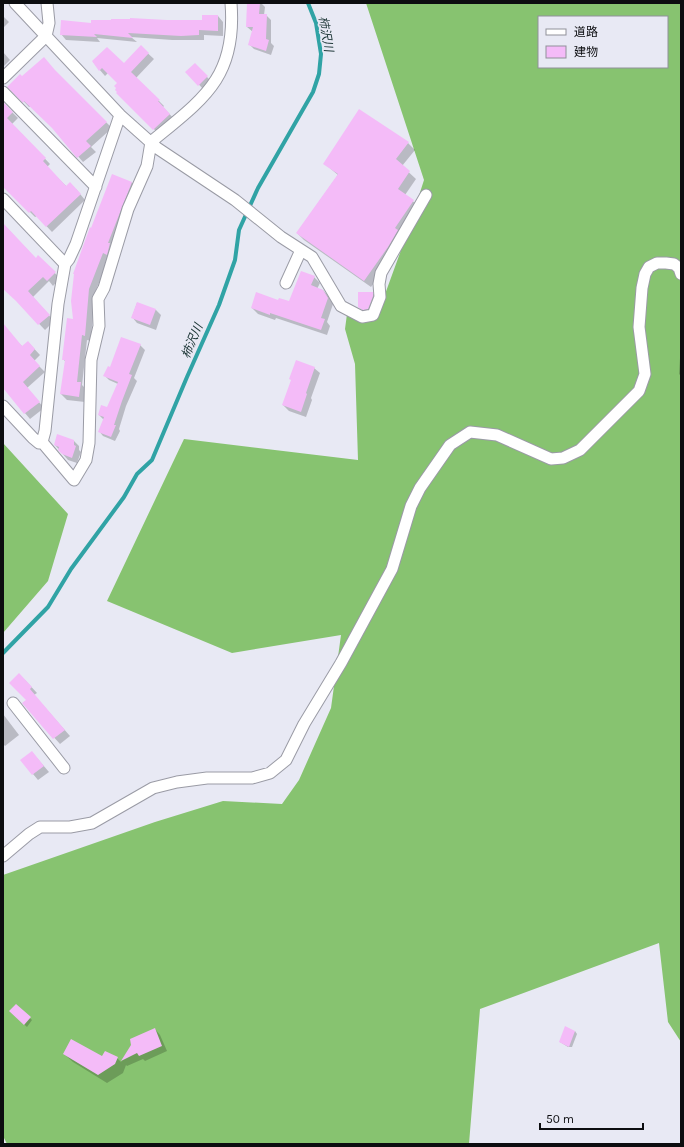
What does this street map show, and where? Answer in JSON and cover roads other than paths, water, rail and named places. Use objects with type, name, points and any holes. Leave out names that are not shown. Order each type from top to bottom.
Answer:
[{"type":"street","points":[[15,3],[120,115],[157,148],[236,200],[276,233],[312,258],[341,306],[362,317],[373,315],[380,297],[379,284],[381,273],[426,195]]},
{"type":"street","points":[[3,78],[46,36],[49,23],[47,3]]},
{"type":"street","points":[[3,406],[33,438],[39,443],[42,442],[74,480],[86,460],[89,443],[91,360],[99,326],[98,299],[104,288],[128,209],[147,166],[151,142],[197,104],[217,79],[228,52],[232,16],[231,3]]},
{"type":"street","points":[[3,92],[96,187]]},
{"type":"street","points":[[42,442],[45,431],[58,304],[64,264],[69,258],[76,244],[120,115]]},
{"type":"street","points":[[3,199],[64,264]]},
{"type":"street","points":[[286,283],[301,250]]},
{"type":"street","points":[[3,856],[29,834],[40,827],[70,827],[92,823],[153,788],[177,782],[207,778],[252,778],[270,773],[286,760],[304,724],[341,663],[392,569],[411,506],[420,488],[450,445],[470,432],[497,435],[550,460],[564,458],[580,450],[639,391],[645,374],[639,327],[642,288],[645,274],[649,267],[657,263],[674,264],[679,268],[681,274]]},
{"type":"street","points":[[13,703],[64,768]]},
{"type":"waterway","name":"柿沢川","points":[[3,653],[48,607],[71,569],[124,497],[137,474],[152,460],[219,305],[235,260],[239,230],[258,188],[313,92],[319,74],[321,54],[316,23],[308,3]]}]
